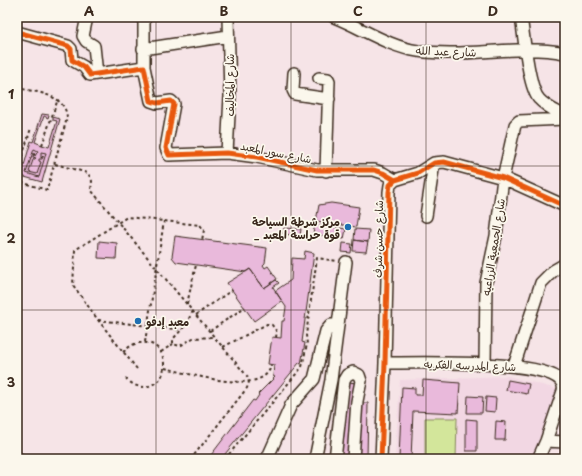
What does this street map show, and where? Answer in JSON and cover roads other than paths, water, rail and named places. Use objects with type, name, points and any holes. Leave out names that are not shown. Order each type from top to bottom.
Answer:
[{"type":"street","points":[[87,17],[84,36],[86,41],[94,46],[97,74]]},
{"type":"street","points":[[17,32],[68,46],[71,49],[72,60],[84,67],[88,74],[97,74],[144,67],[144,17]]},
{"type":"street","name":"شارع المخاليف","points":[[227,153],[230,96],[228,17]]},
{"type":"street","name":"شارع عبد الله","points":[[334,17],[390,43],[418,51],[446,53],[526,51],[565,53]]},
{"type":"street","points":[[521,17],[526,51],[535,93],[544,104],[565,117]]},
{"type":"street","points":[[143,49],[228,36]]},
{"type":"street","name":"شارع سور المعبد","points":[[144,67],[151,101],[157,103],[171,102],[174,104],[166,148],[167,153],[171,155],[227,153],[257,156],[326,171],[374,170],[396,180]]},
{"type":"street","points":[[294,73],[293,92],[295,94],[329,99]]},
{"type":"street","points":[[319,78],[328,79],[330,81],[326,171]]},
{"type":"street","name":"شارع الجمعية الزراعيه","points":[[485,364],[484,293],[496,236],[503,178],[516,123],[519,121],[565,117]]},
{"type":"street","points":[[396,180],[418,173],[434,163],[444,162],[503,178],[565,206]]},
{"type":"street","points":[[426,216],[434,163]]},
{"type":"street","name":"شارع حسن شرف","points":[[381,459],[385,363],[388,192],[390,185],[396,180]]},
{"type":"street","points":[[315,459],[331,380],[346,262]]},
{"type":"street","points":[[514,366],[541,283],[553,271],[565,264]]},
{"type":"street","points":[[267,459],[291,405],[314,378],[326,331],[331,325],[338,325]]},
{"type":"street","name":"شارع المدرسه الفكريه","points":[[385,363],[485,364],[514,366],[556,377],[563,384],[563,391],[546,441]]},
{"type":"street","points":[[335,459],[344,380],[347,375],[353,372],[359,375],[361,381],[353,459]]},
{"type":"street","points":[[314,378],[331,380]]},
{"type":"street","points":[[538,459],[546,441],[565,442]]},
{"type":"place","name":"مركز شرطة السياحة _ قوة حراسة المعبد","points":[[348,227]]},
{"type":"place","name":"معبد إدفو","points":[[138,321]]}]
